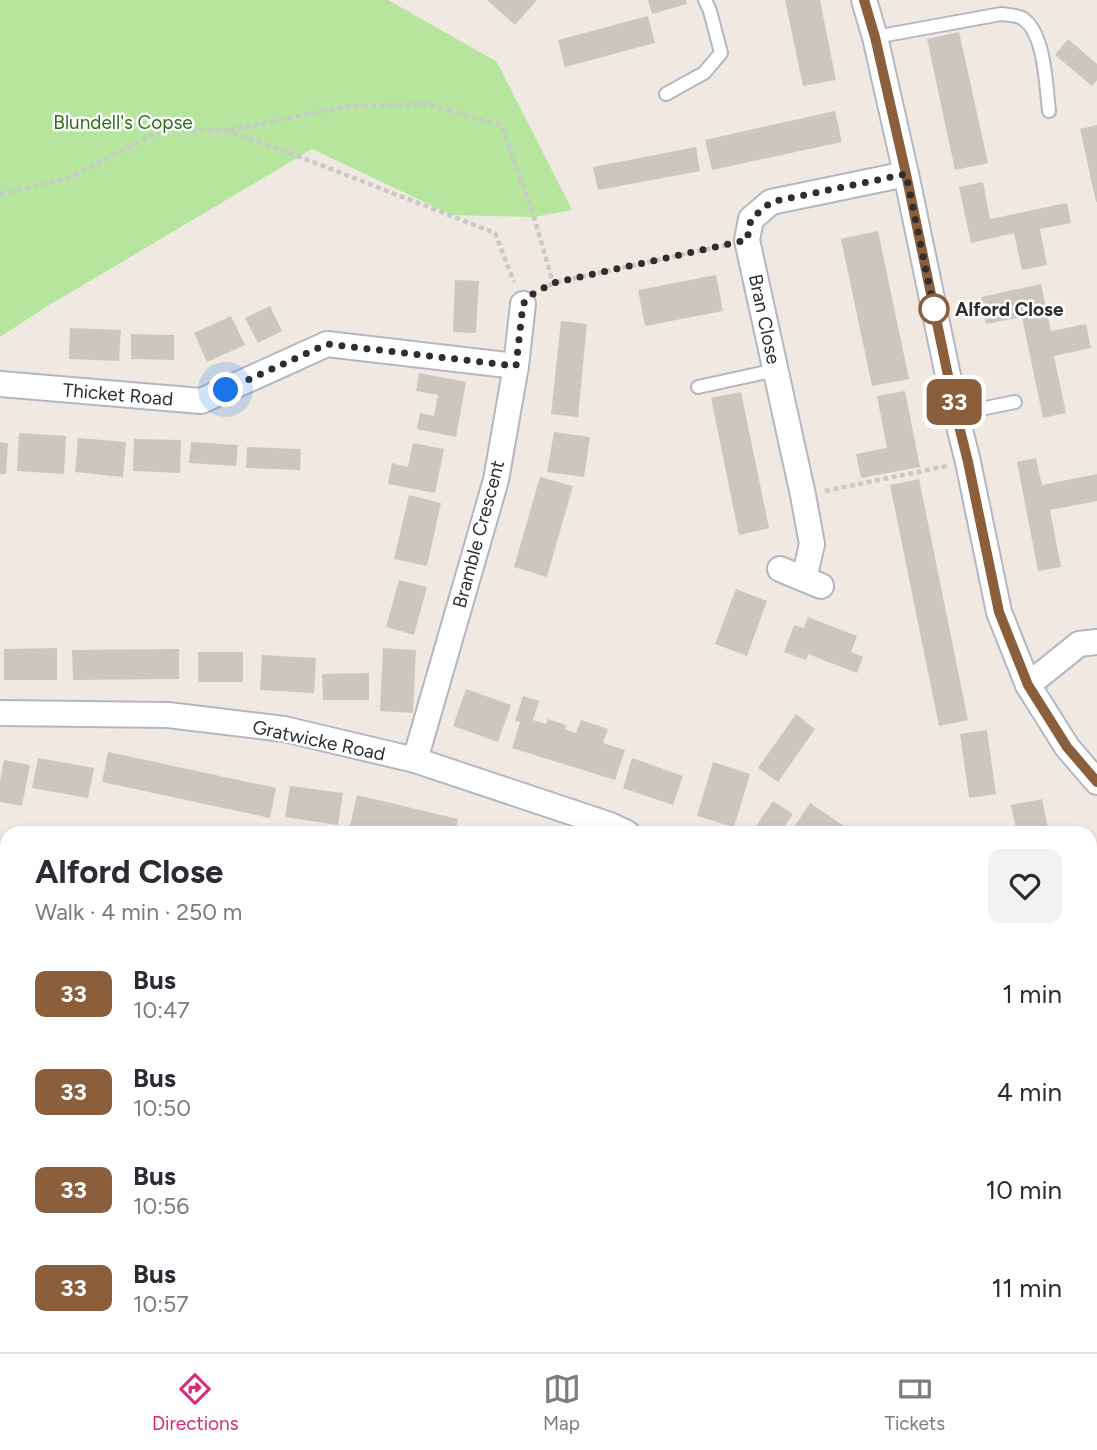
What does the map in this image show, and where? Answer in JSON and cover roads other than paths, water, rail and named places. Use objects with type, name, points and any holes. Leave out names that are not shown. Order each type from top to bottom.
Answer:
[{"type":"street","points":[[864,0],[906,174],[999,612],[1028,685],[1067,747],[1097,782]]},
{"type":"street","name":"Bran Close","points":[[780,569],[813,583],[812,544],[803,495],[747,240],[751,219],[771,202],[906,174]]},
{"type":"street","name":"Bramble Crescent","points":[[415,760],[496,480],[516,366],[523,304]]},
{"type":"street","name":"Thicket Road","points":[[0,384],[201,401],[327,344],[516,366]]},
{"type":"street","points":[[1028,685],[1079,644],[1097,642]]},
{"type":"street","name":"Gratwicke Road","points":[[0,713],[168,715],[284,729],[415,760],[612,826]]},
{"type":"lane","points":[[666,94],[704,73],[721,53],[705,0]]},
{"type":"lane","points":[[875,37],[1001,14],[1019,16],[1030,24],[1043,58],[1049,111]]},
{"type":"lane","points":[[698,387],[776,370]]},
{"type":"lane","points":[[956,414],[1015,402]]},
{"type":"place","name":"Alford Close","points":[[934,309]]},
{"type":"park label","name":"Blundell's Copse","points":[[123,122]]}]
